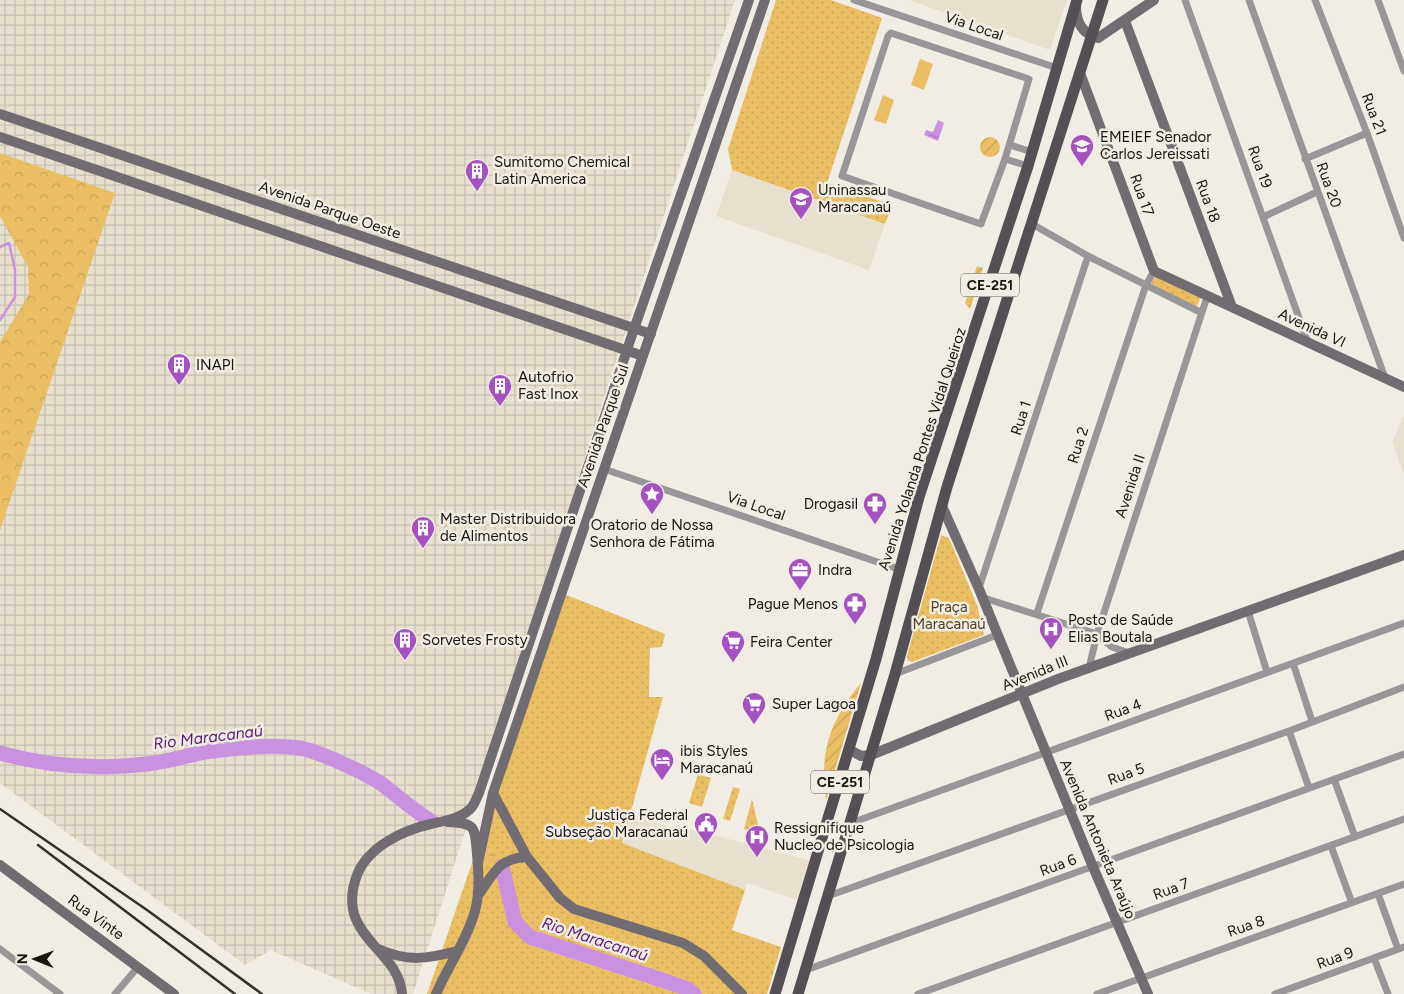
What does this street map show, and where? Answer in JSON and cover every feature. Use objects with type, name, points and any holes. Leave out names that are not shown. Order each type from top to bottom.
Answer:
[{"type":"main road","name":"CE-251","points":[[798,994],[896,674],[942,506],[984,369],[1103,0]]},
{"type":"main road","name":"Avenida Yolanda Pontes Vidal Queiroz","points":[[775,994],[850,750],[919,497],[965,363],[1028,166],[1077,1]]},
{"type":"main road","points":[[965,363],[984,369]]},
{"type":"main road","points":[[956,388],[977,395]]},
{"type":"main road","points":[[805,899],[814,905],[825,906]]},
{"type":"main road","points":[[802,910],[813,910],[825,906]]},
{"type":"street","name":"Avenida Parque Sul","points":[[448,822],[472,808],[479,793],[634,329],[749,0]]},
{"type":"street","name":"Avenida Parque Sul","points":[[478,863],[493,793],[765,0]]},
{"type":"street","name":"Via Local","points":[[854,0],[1057,68]]},
{"type":"street","points":[[1077,1],[1078,20],[1085,33],[1101,37],[1154,0]]},
{"type":"street","name":"Rua 19","points":[[1185,0],[1308,343]]},
{"type":"street","name":"Rua 20","points":[[1249,0],[1385,378]]},
{"type":"street","name":"Rua 21","points":[[1315,0],[1367,133],[1404,238]]},
{"type":"street","points":[[1378,0],[1404,71]]},
{"type":"street","name":"Rua 18","points":[[1125,21],[1232,307]]},
{"type":"street","points":[[891,33],[1029,79],[1005,159],[984,221],[978,224],[845,178],[841,172],[888,36],[891,33]]},
{"type":"street","name":"Rua 17","points":[[1080,73],[1154,271]]},
{"type":"street","name":"Avenida Parque Oeste","points":[[0,114],[651,334]]},
{"type":"street","points":[[1305,159],[1367,133]]},
{"type":"street","points":[[0,137],[643,356]]},
{"type":"street","points":[[1010,145],[1032,152]]},
{"type":"street","points":[[1005,159],[1028,166]]},
{"type":"street","points":[[1263,217],[1317,192]]},
{"type":"street","points":[[1032,224],[1088,256],[1200,312]]},
{"type":"street","name":"Rua 1","points":[[980,593],[1088,256]]},
{"type":"street","name":"Avenida VI","points":[[1154,271],[1206,297],[1232,307],[1404,387]]},
{"type":"street","name":"Rua 2","points":[[1037,613],[1146,285],[1154,271]]},
{"type":"street","name":"Avenida II","points":[[1089,668],[1098,634],[1206,297]]},
{"type":"street","name":"Via Local","points":[[604,469],[898,569]]},
{"type":"street","name":"Avenida Antonieta Araújo","points":[[942,506],[1022,694],[1092,867],[1148,994]]},
{"type":"street","name":"Avenida III","points":[[871,755],[1089,668],[1404,555]]},
{"type":"street","points":[[980,593],[1098,634],[1112,647],[1129,653]]},
{"type":"street","points":[[1248,611],[1267,672]]},
{"type":"street","name":"Rua 4","points":[[851,823],[941,793],[1404,623]]},
{"type":"street","points":[[896,674],[997,635]]},
{"type":"street","points":[[1293,663],[1312,721]]},
{"type":"street","name":"Rua 5","points":[[825,906],[1069,809],[1289,731],[1404,687]]},
{"type":"street","points":[[1289,731],[1309,788]]},
{"type":"street","points":[[850,750],[861,756],[871,755]]},
{"type":"street","name":"Rua 6","points":[[806,970],[1404,754]]},
{"type":"street","points":[[1334,778],[1355,837]]},
{"type":"street","points":[[493,793],[527,857],[560,898],[574,909],[683,943],[704,956],[742,994]]},
{"type":"street","name":"Rua 7","points":[[918,994],[1404,819]]},
{"type":"street","name":"Avenida Parque Sul","points":[[402,994],[391,968],[364,934],[352,906],[353,889],[358,874],[370,856],[387,841],[429,825],[448,822],[467,823],[473,828],[478,863],[478,894],[475,911],[465,938],[436,994]]},
{"type":"street","points":[[1330,846],[1352,903]]},
{"type":"street","points":[[478,894],[501,863],[513,857],[527,857]]},
{"type":"street","name":"Rua Vinte","points":[[0,865],[174,994]]},
{"type":"street","name":"Rua 8","points":[[1097,994],[1404,884]]},
{"type":"street","points":[[1378,894],[1401,948]]},
{"type":"street","points":[[375,948],[396,957],[413,958],[431,958],[457,951]]},
{"type":"street","name":"Rua 9","points":[[1275,994],[1401,948]]},
{"type":"street","points":[[0,949],[60,994]]},
{"type":"street","points":[[1374,958],[1388,994]]},
{"type":"street","points":[[115,994],[138,966]]},
{"type":"shaded area","points":[[0,0],[735,0],[608,385],[413,994],[371,994],[271,950],[245,965],[0,783]]},
{"type":"shaded area","points":[[909,0],[1067,0],[1050,50]]},
{"type":"shaded area","name":"Uninassau Maracanaú","points":[[732,170],[885,224],[869,270],[716,216]]},
{"type":"shaded area","points":[[1404,416],[1404,475],[1392,442]]},
{"type":"shaded area","points":[[630,814],[674,829],[676,825],[809,860],[797,900],[747,883],[745,890],[622,843]]},
{"type":"green space","points":[[776,0],[831,0],[882,18],[827,183],[892,205],[885,224],[732,170],[728,149]]},
{"type":"green space","points":[[920,59],[933,64],[924,90],[911,85]]},
{"type":"green space","points":[[883,95],[894,100],[886,124],[874,120]]},
{"type":"green space","points":[[990,137],[997,140],[1000,147],[997,154],[990,157],[983,154],[980,147],[983,140]]},
{"type":"green space","points":[[0,153],[115,193],[0,530],[0,342],[29,294],[28,267],[0,216]]},
{"type":"green space","points":[[977,266],[983,268],[970,309],[965,303]]},
{"type":"green space","points":[[1156,276],[1201,297],[1196,308],[1151,283]]},
{"type":"green space","name":"Praça Maracanaú","points":[[941,535],[949,538],[977,605],[984,635],[912,662],[908,661],[907,656]]},
{"type":"green space","points":[[564,594],[665,634],[662,647],[650,648],[649,697],[663,697],[622,843],[745,890],[732,930],[781,947],[767,994],[706,994],[689,981],[562,936],[535,931],[522,919],[509,865],[479,841]]},
{"type":"green space","points":[[861,683],[826,800],[824,767],[829,738],[841,710]]},
{"type":"green space","points":[[698,774],[711,778],[702,807],[689,803]]},
{"type":"green space","points":[[733,787],[740,789],[730,821],[723,819]]},
{"type":"green space","points":[[752,799],[760,833],[758,834],[744,829]]},
{"type":"green space","points":[[479,841],[509,865],[522,919],[535,931],[562,936],[689,981],[706,994],[679,994],[531,945],[521,937],[510,920],[505,894],[496,871],[488,862],[475,854]]},
{"type":"green space","points":[[475,854],[487,860],[498,873],[509,920],[530,945],[679,994],[427,994]]},
{"type":"water","points":[[938,120],[944,123],[938,141],[924,135],[926,130],[933,132]]},
{"type":"waterway","points":[[0,247],[9,243],[15,270],[15,297],[0,320]]},
{"type":"waterway","name":"Rio Maracanaú","points":[[0,753],[57,764],[96,767],[160,762],[205,752],[241,748],[264,746],[300,748],[330,758],[366,775],[383,785],[431,821]]},
{"type":"waterway","name":"Rio Maracanaú","points":[[502,866],[515,922],[530,937],[665,981],[688,989],[694,994]]},
{"type":"railway","points":[[0,809],[147,910],[262,994]]},
{"type":"railway","points":[[38,845],[235,994]]},
{"type":"place","name":"EMEIEF Senador Carlos Jereissati","points":[[1082,167]]},
{"type":"place","name":"Sumitomo Chemical Latin America","points":[[477,192]]},
{"type":"place","name":"Uninassau Maracanaú","points":[[801,220]]},
{"type":"place","name":"INAPI","points":[[179,386]]},
{"type":"place","name":"Autofrio Fast Inox","points":[[500,407]]},
{"type":"place","name":"Oratorio de Nossa Senhora de Fátima","points":[[652,515]]},
{"type":"place","name":"Drogasil","points":[[875,525]]},
{"type":"place","name":"Master Distribuidora de Alimentos","points":[[423,549]]},
{"type":"place","name":"Indra","points":[[800,591]]},
{"type":"place","name":"Pague Menos","points":[[855,625]]},
{"type":"place","name":"Posto de Saúde Elias Boutala","points":[[1051,650]]},
{"type":"place","name":"Sorvetes Frosty","points":[[405,661]]},
{"type":"place","name":"Feira Center","points":[[733,663]]},
{"type":"place","name":"Super Lagoa","points":[[754,725]]},
{"type":"place","name":"ibis Styles Maracanaú","points":[[662,781]]},
{"type":"place","name":"Justiça Federal Subseção Maracanaú","points":[[706,845]]},
{"type":"place","name":"Ressignifique Nucleo de Psicologia","points":[[757,858]]}]
